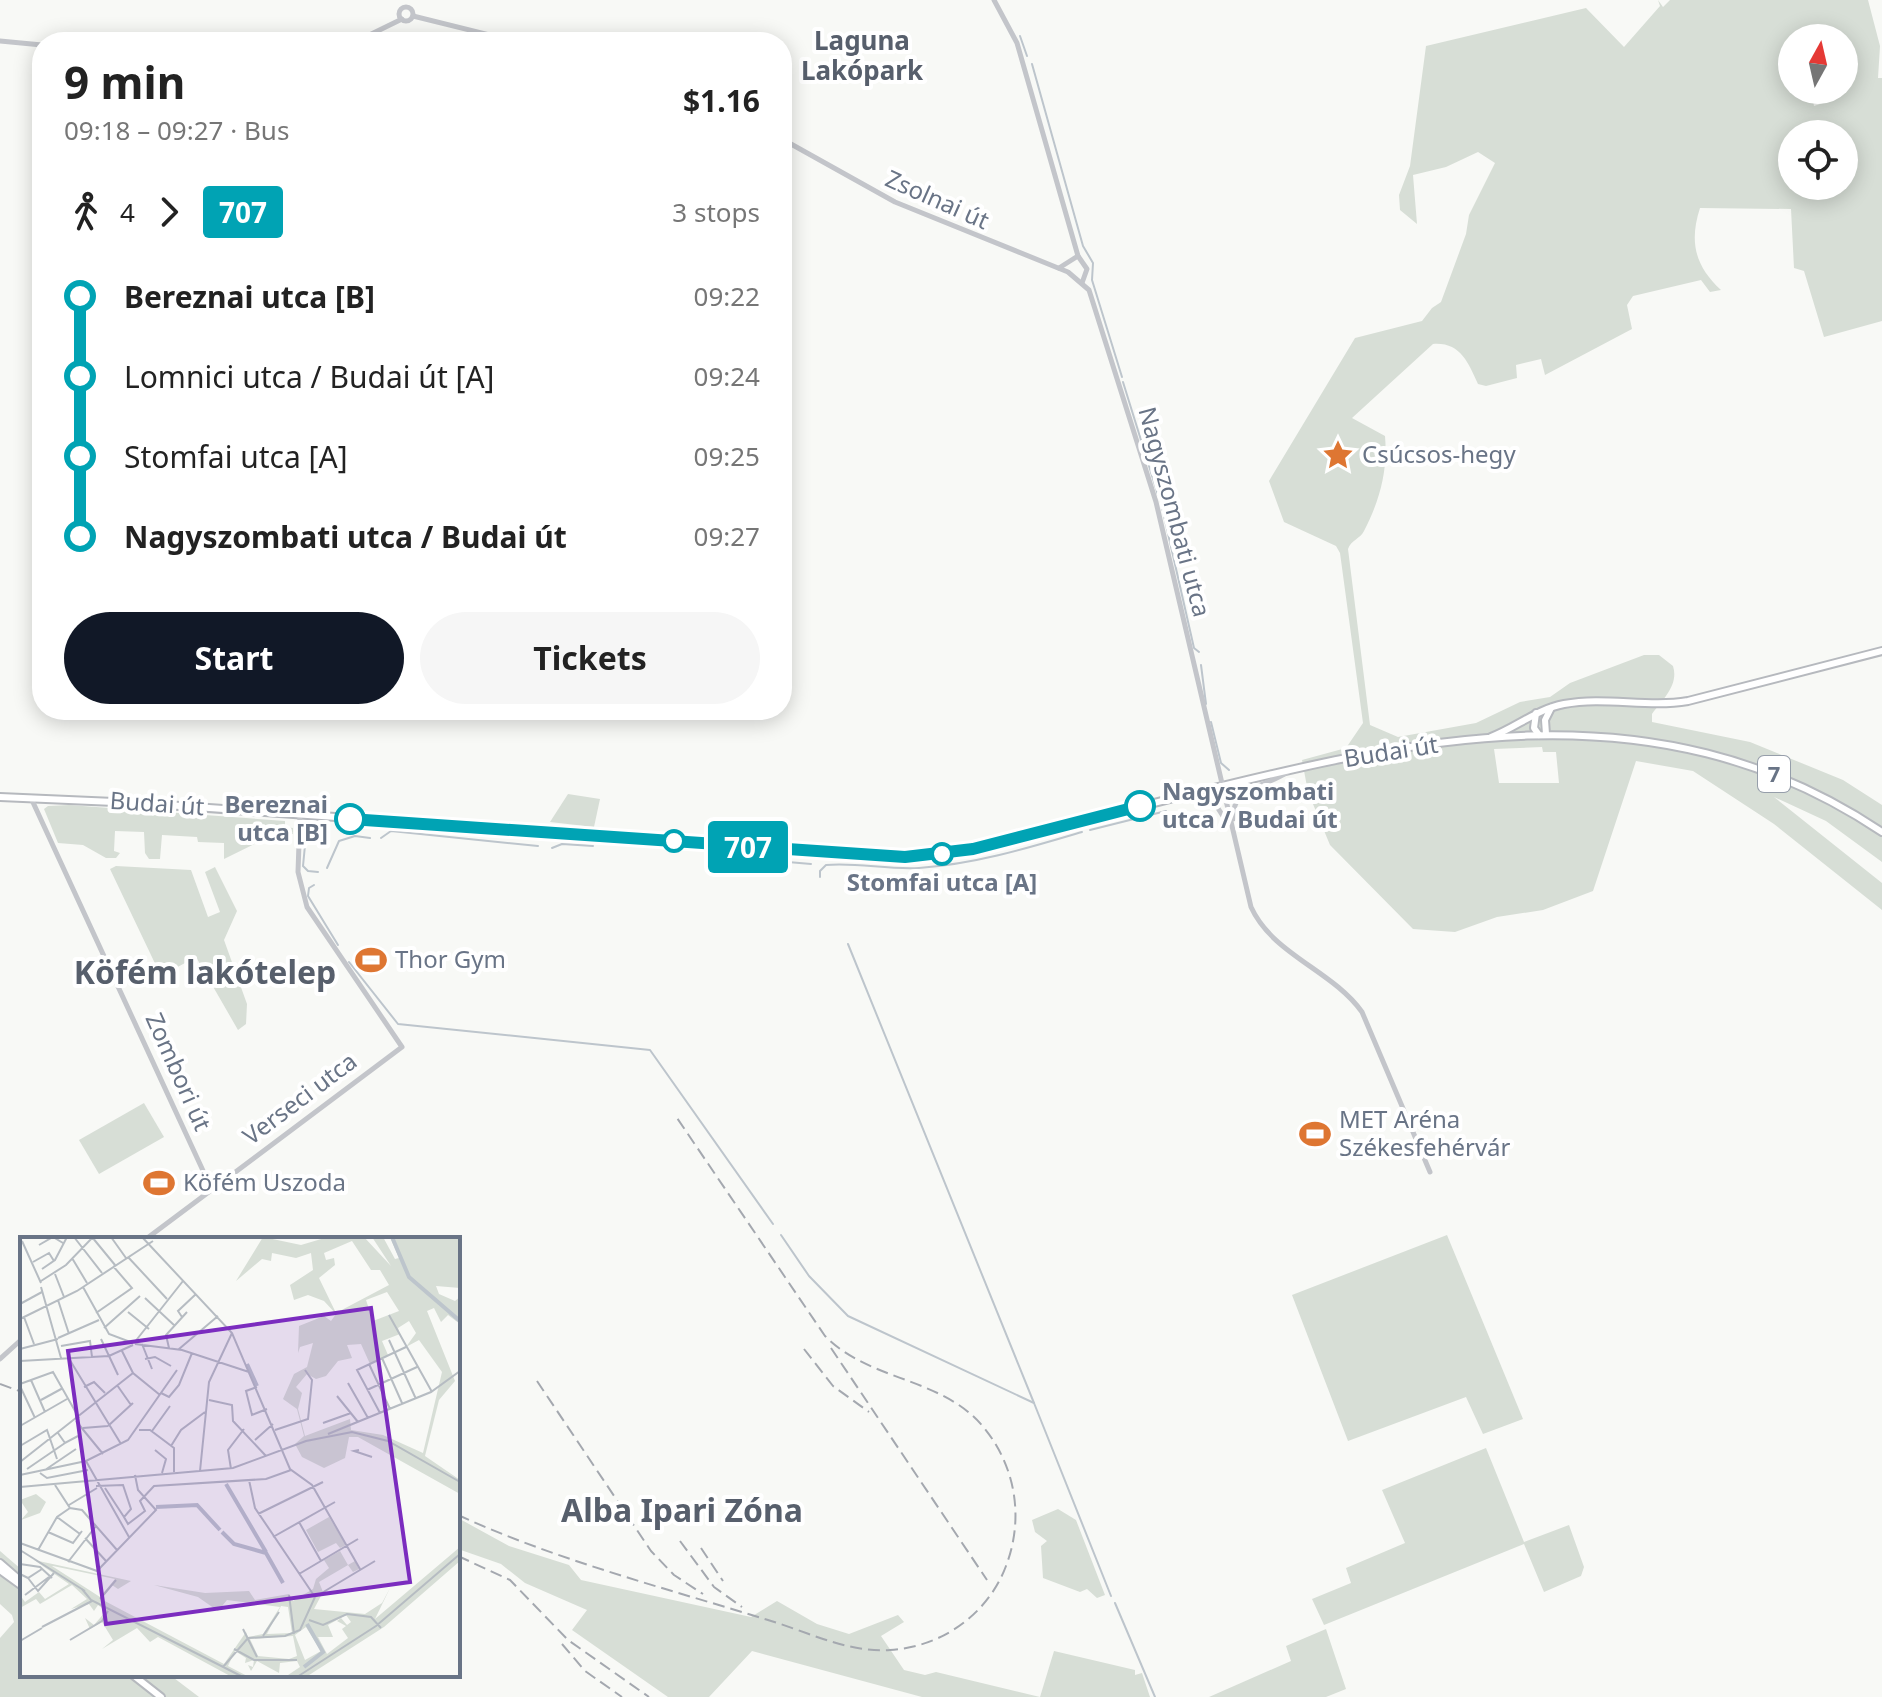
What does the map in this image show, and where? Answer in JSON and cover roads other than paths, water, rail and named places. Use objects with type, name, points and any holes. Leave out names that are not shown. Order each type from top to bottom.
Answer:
[{"type":"main road","points":[[1484,739],[1552,707],[1584,702],[1657,705],[1748,688],[1882,651]]},
{"type":"main road","points":[[1536,713],[1534,728],[1543,734],[1545,720],[1552,707]]},
{"type":"main road","name":"Budai út","points":[[0,797],[905,857],[973,849],[1292,769],[1484,739],[1543,734]]},
{"type":"main road","name":"7","points":[[1543,734],[1657,741],[1721,755],[1801,785],[1882,832]]},
{"type":"main road","points":[[0,1563],[20,1581]]},
{"type":"main road","points":[[0,1570],[20,1583]]},
{"type":"main road","points":[[136,1677],[161,1697]]},
{"type":"street","name":"Nagyszombati utca","points":[[994,0],[1017,43],[1078,256],[1087,269],[1082,283],[1096,304],[1152,486],[1249,903],[1272,937],[1343,993],[1362,1012],[1430,1172]]},
{"type":"street","points":[[402,19],[400,12],[405,8],[411,10],[413,16]]},
{"type":"street","points":[[375,32],[413,16]]},
{"type":"street","points":[[413,16],[478,32]]},
{"type":"street","points":[[0,41],[32,44]]},
{"type":"street","name":"Zsolnai út","points":[[792,145],[895,202],[1059,269],[1082,283]]},
{"type":"street","points":[[1059,269],[1078,256]]},
{"type":"street","points":[[1233,832],[1233,808],[1239,796],[1273,783],[1292,769]]},
{"type":"street","name":"Zombori út","points":[[31,797],[211,1188]]},
{"type":"street","points":[[1166,800],[1214,802],[1224,812],[1233,832]]},
{"type":"street","name":"Verseci utca","points":[[149,1237],[402,1047],[307,907],[298,872],[300,815]]},
{"type":"street","points":[[0,1359],[20,1341]]},
{"type":"waterway","points":[[1020,36],[1027,56]]},
{"type":"waterway","points":[[1032,64],[1083,246],[1093,263],[1092,280],[1122,377]]},
{"type":"waterway","points":[[1123,382],[1158,495]]},
{"type":"waterway","points":[[1162,507],[1194,648],[1199,652]]},
{"type":"waterway","points":[[1201,665],[1206,704]]},
{"type":"waterway","points":[[1211,722],[1221,763],[1229,770]]},
{"type":"waterway","points":[[1090,830],[1166,811]]},
{"type":"waterway","points":[[381,838],[391,831],[538,846]]},
{"type":"waterway","points":[[820,877],[820,871],[826,865],[940,866],[1002,854],[1082,832]]},
{"type":"waterway","points":[[306,835],[303,866],[308,871],[318,872]]},
{"type":"waterway","points":[[327,868],[339,841],[355,836],[370,838]]},
{"type":"waterway","points":[[552,848],[562,844],[593,846]]},
{"type":"waterway","points":[[707,852],[726,857]]},
{"type":"waterway","points":[[729,857],[811,864]]},
{"type":"waterway","points":[[314,885],[309,888],[308,896],[338,945]]},
{"type":"waterway","points":[[848,944],[1034,1403]]},
{"type":"waterway","points":[[349,962],[398,1024],[650,1050],[773,1224]]},
{"type":"waterway","points":[[781,1235],[809,1276],[848,1316],[1034,1403],[1111,1596]]},
{"type":"waterway","points":[[1115,1603],[1155,1697]]},
{"type":"railway","points":[[460,1516],[572,1560],[828,1641],[874,1650],[909,1647],[945,1635],[975,1613],[998,1583],[1012,1548],[1015,1512],[1010,1477],[996,1444],[968,1412],[949,1399],[863,1363],[825,1336],[675,1115]]},
{"type":"railway","points":[[831,1348],[987,1580]]},
{"type":"railway","points":[[804,1349],[833,1386],[869,1412]]},
{"type":"railway","points":[[537,1381],[651,1551],[674,1575],[703,1594]]},
{"type":"railway","points":[[0,1384],[20,1391]]},
{"type":"railway","points":[[680,1541],[714,1587],[742,1607]]},
{"type":"railway","points":[[701,1548],[723,1581]]},
{"type":"railway","points":[[460,1557],[510,1580],[568,1640],[649,1697]]},
{"type":"railway","points":[[562,1644],[585,1671],[622,1697]]},
{"type":"place","name":"Csúcsos-hegy","points":[[1338,455]]},
{"type":"place","name":"Nagyszombati utca / Budai út","points":[[1140,806]]},
{"type":"place","name":"Bereznai utca [B]","points":[[350,819]]},
{"type":"place","name":"Stomfai utca [A]","points":[[942,854]]},
{"type":"place","name":"Thor Gym","points":[[371,960]]},
{"type":"place","name":"MET Aréna Székesfehérvár","points":[[1315,1134]]},
{"type":"place","name":"Köfém Uszoda","points":[[159,1183]]},
{"type":"district","name":"Laguna Lakópark","points":[[862,56]]},
{"type":"district","name":"Köfém lakótelep","points":[[205,973]]},
{"type":"district","name":"Alba Ipari Zóna","points":[[682,1511]]}]
